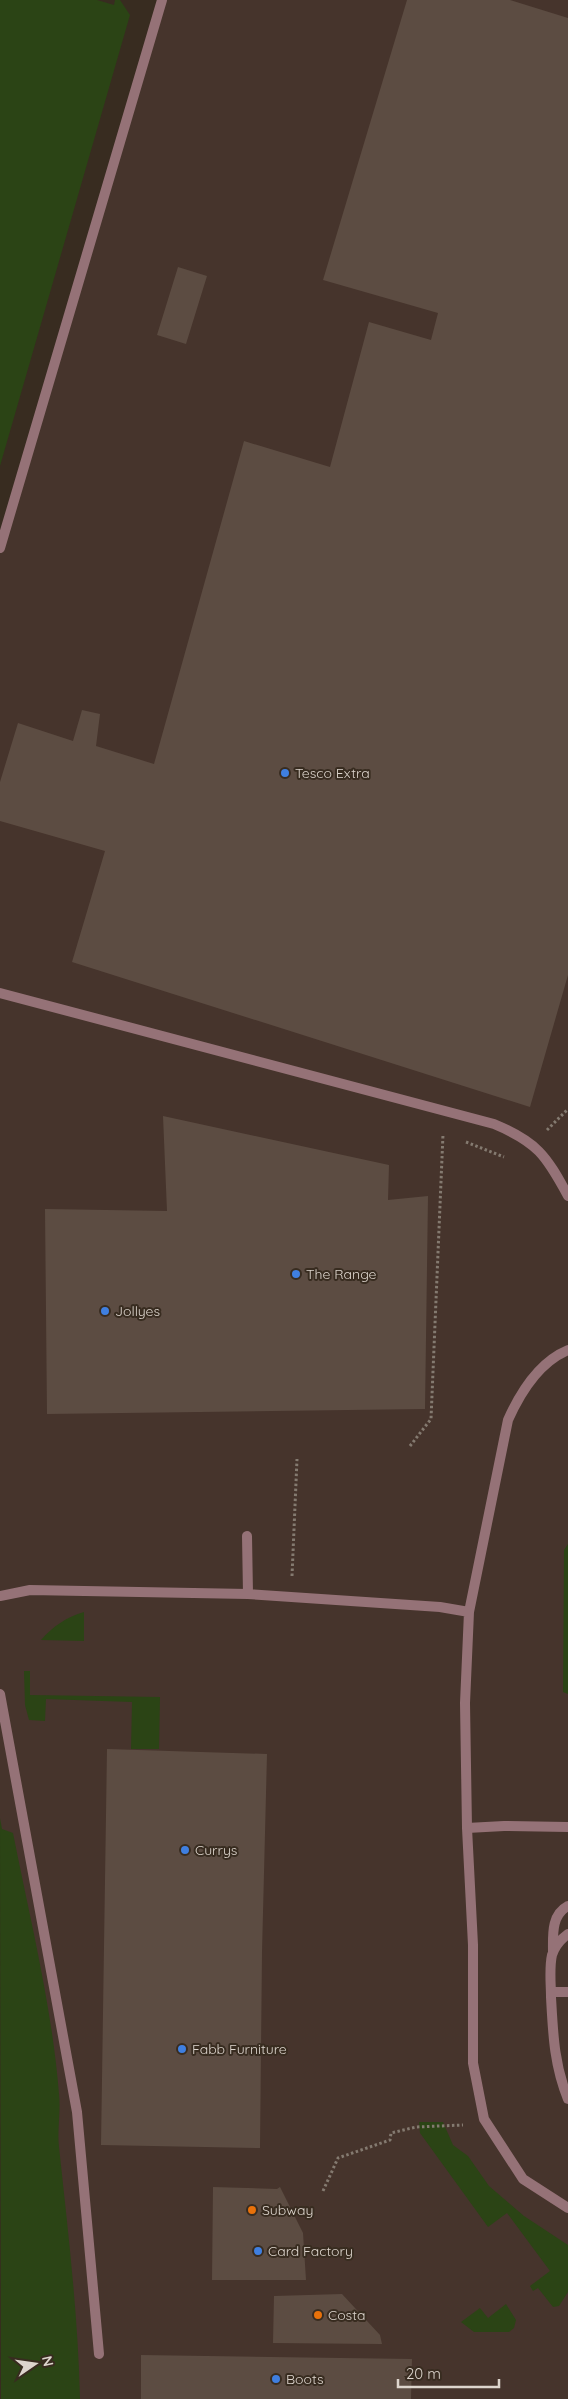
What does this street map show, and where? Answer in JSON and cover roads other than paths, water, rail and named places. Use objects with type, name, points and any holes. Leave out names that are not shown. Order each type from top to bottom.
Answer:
[{"type":"street","points":[[0,548],[162,0]]},
{"type":"street","points":[[0,993],[494,1124],[521,1135],[532,1144],[543,1155],[568,1196]]},
{"type":"street","points":[[568,1350],[558,1354],[537,1374],[520,1394],[508,1420],[469,1612],[465,1703],[467,1828],[473,1945],[473,2063],[484,2119],[523,2179],[568,2208]]},
{"type":"street","points":[[247,1536],[248,1594]]},
{"type":"street","points":[[0,1596],[30,1590],[248,1594],[440,1607],[469,1612]]},
{"type":"street","points":[[0,1694],[77,2112],[99,2354]]},
{"type":"street","points":[[467,1828],[504,1826],[568,1827]]},
{"type":"street","points":[[568,1906],[562,1910],[554,1924],[551,1992],[553,2046],[559,2075],[568,2099]]},
{"type":"street","points":[[552,1955],[560,1940],[568,1934]]},
{"type":"street","points":[[551,1992],[568,1992]]},
{"type":"place","name":"Tesco Extra","points":[[285,773]]},
{"type":"place","name":"The Range","points":[[296,1274]]},
{"type":"place","name":"Jollyes","points":[[105,1311]]},
{"type":"place","name":"Currys","points":[[185,1850]]},
{"type":"place","name":"Fabb Furniture","points":[[182,2049]]},
{"type":"place","name":"Subway","points":[[252,2210]]},
{"type":"place","name":"Card Factory","points":[[258,2251]]},
{"type":"place","name":"Costa","points":[[318,2315]]},
{"type":"place","name":"Boots","points":[[276,2379]]}]
